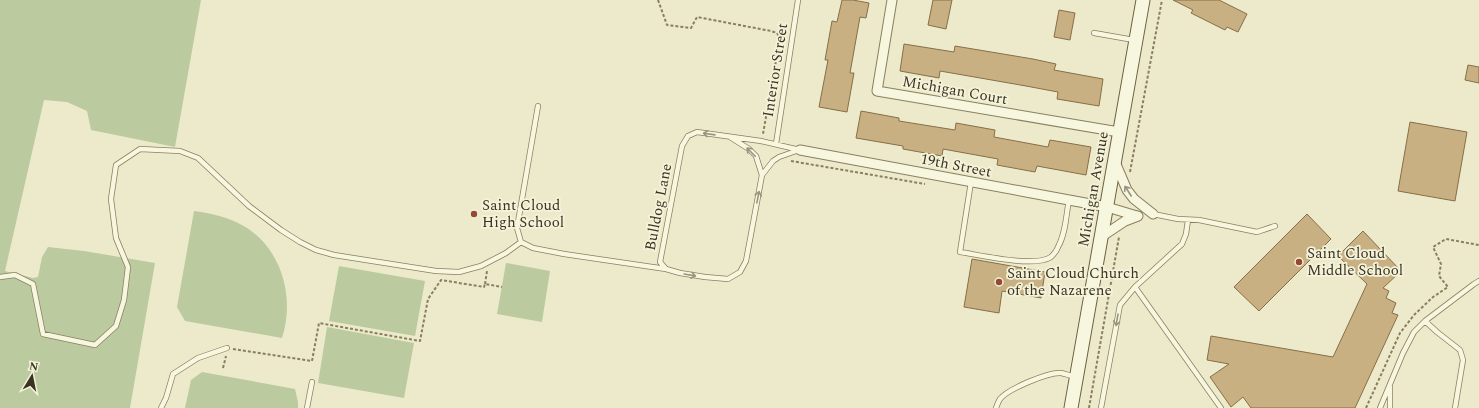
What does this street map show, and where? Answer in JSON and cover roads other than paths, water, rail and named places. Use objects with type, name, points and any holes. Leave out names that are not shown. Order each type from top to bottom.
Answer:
[{"type":"street","name":"Michigan Court","points":[[892,0],[877,91],[1119,132]]},
{"type":"street","name":"Michigan Avenue","points":[[1071,408],[1143,0]]},
{"type":"street","name":"19th Street","points":[[800,150],[1107,207],[1137,216]]},
{"type":"street","points":[[1114,160],[1119,175],[1127,190],[1134,199],[1153,214]]},
{"type":"street","points":[[1101,237],[1125,221],[1137,216],[1153,214]]},
{"type":"lane","name":"Interior Street","points":[[776,144],[798,0]]},
{"type":"lane","points":[[1094,33],[1136,40]]},
{"type":"lane","points":[[538,106],[517,228],[521,242],[533,248],[564,254],[666,269]]},
{"type":"lane","name":"Bulldog Lane","points":[[697,132],[761,141],[800,150],[779,157],[773,161],[762,175],[746,261],[740,272],[728,279],[704,277],[666,269],[660,262],[682,146],[688,136],[697,132]]},
{"type":"lane","name":"Bulldog Lane","points":[[730,137],[749,149],[756,156],[762,175]]},
{"type":"lane","points":[[0,278],[15,275],[33,284],[43,334],[95,344],[116,326],[124,300],[128,267],[116,238],[111,199],[116,165],[140,149],[180,151],[198,158],[229,188],[281,230],[316,250],[334,255],[436,271],[459,272],[482,266],[506,253],[521,242]]},
{"type":"lane","points":[[971,182],[960,252],[1026,262],[1051,257],[1058,247],[1064,230],[1069,200]]},
{"type":"lane","points":[[1153,214],[1188,220],[1199,220],[1257,232],[1275,226]]},
{"type":"lane","points":[[1101,408],[1120,305],[1134,287],[1182,244],[1186,234],[1188,220]]},
{"type":"lane","points":[[1380,408],[1414,332],[1425,321],[1479,281]]},
{"type":"lane","points":[[1134,287],[1221,408]]},
{"type":"lane","points":[[1425,321],[1460,350],[1463,360],[1455,408]]},
{"type":"lane","points":[[161,408],[166,398],[173,374],[198,358],[227,348]]},
{"type":"lane","points":[[996,408],[1000,399],[1010,392],[1028,382],[1046,375],[1060,373],[1077,377]]},
{"type":"lane","points":[[307,408],[312,382]]},
{"type":"lane","points":[[1390,383],[1390,408]]},
{"type":"place","name":"Saint Cloud High School","points":[[474,214]]},
{"type":"place","name":"Saint Cloud Middle School","points":[[1299,262]]},
{"type":"place","name":"Saint Cloud Church of the Nazarene","points":[[999,282]]}]
